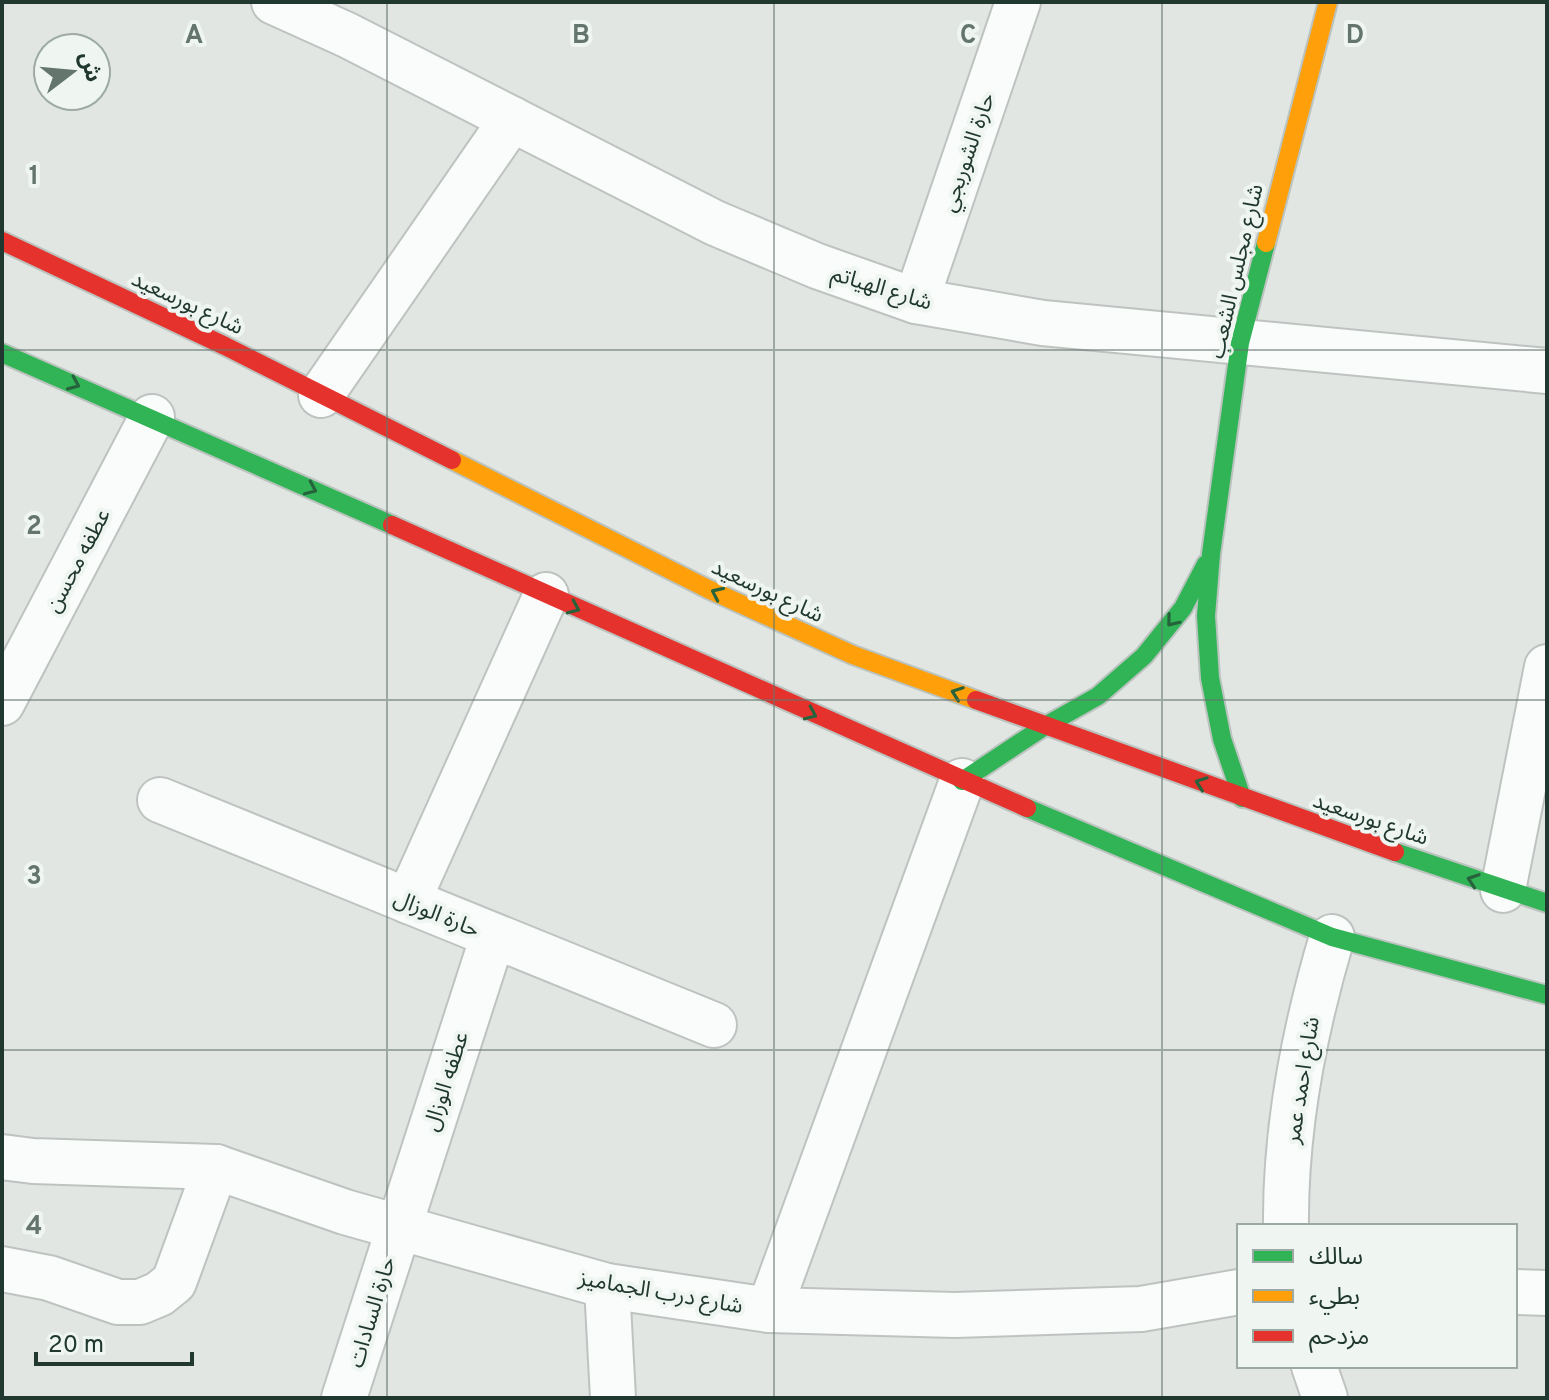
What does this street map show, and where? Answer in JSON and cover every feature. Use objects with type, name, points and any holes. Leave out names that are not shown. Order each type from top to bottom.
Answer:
[{"type":"main road","name":"شارع مجلس الشعب","points":[[1242,798],[1222,739],[1210,678],[1206,616],[1211,554],[1240,343],[1328,2]]},
{"type":"main road","name":"شارع بورسعيد","points":[[2,241],[225,346],[708,589],[853,655],[1242,798],[1547,903]]},
{"type":"main road","points":[[2,353],[152,417],[962,781],[1332,937],[1547,995]]},
{"type":"main road","name":"شارع مجلس الشعب","points":[[962,781],[1045,726],[1098,696],[1144,656],[1183,608],[1211,554]]},
{"type":"street","name":"شارع الهياتم","points":[[274,2],[347,35],[715,223],[817,266],[916,301],[1043,323],[1547,371]]},
{"type":"street","name":"حارة الشوربجي","points":[[916,301],[1018,2]]},
{"type":"street","points":[[321,395],[512,119]]},
{"type":"street","name":"عطفه محسن","points":[[2,703],[152,417]]},
{"type":"street","points":[[408,901],[546,595]]},
{"type":"street","points":[[1503,890],[1547,667]]},
{"type":"street","points":[[769,1310],[962,781]]},
{"type":"street","name":"حارة الوزال","points":[[160,800],[714,1025]]},
{"type":"street","name":"عطفه الوزال","points":[[398,1226],[493,936]]},
{"type":"street","name":"شارع احمد عمر","points":[[1286,1224],[1286,1184],[1298,1085],[1315,994],[1332,937]]},
{"type":"street","name":"شارع درب الجماميز","points":[[2,1157],[33,1161],[216,1167],[345,1212],[607,1286],[769,1310],[955,1315],[1141,1309],[1237,1292]]},
{"type":"street","points":[[2,1269],[49,1278],[118,1302],[140,1302],[159,1294],[174,1282],[216,1167]]},
{"type":"street","name":"حارة السادات","points":[[344,1398],[398,1226]]},
{"type":"street","points":[[607,1286],[613,1398]]},
{"type":"street","points":[[1517,1292],[1547,1293]]},
{"type":"street","points":[[1315,1368],[1325,1398]]},
{"type":"traffic: fast","points":[[1242,798],[1222,739],[1210,678],[1206,616],[1211,554],[1240,343],[1266,243]]},
{"type":"traffic: fast","points":[[2,353],[392,525]]},
{"type":"traffic: fast","points":[[962,781],[1045,726],[1098,696],[1144,656],[1183,608],[1206,564]]},
{"type":"traffic: fast","points":[[1027,808],[1332,937],[1547,995]]},
{"type":"traffic: fast","points":[[1395,852],[1547,903]]},
{"type":"traffic: slow","points":[[1266,243],[1328,2]]},
{"type":"traffic: slow","points":[[452,460],[708,589],[853,655],[976,700]]},
{"type":"traffic: jam","points":[[2,241],[225,346],[452,460]]},
{"type":"traffic: jam","points":[[392,525],[1027,808]]},
{"type":"traffic: jam","points":[[976,700],[1395,852]]}]
